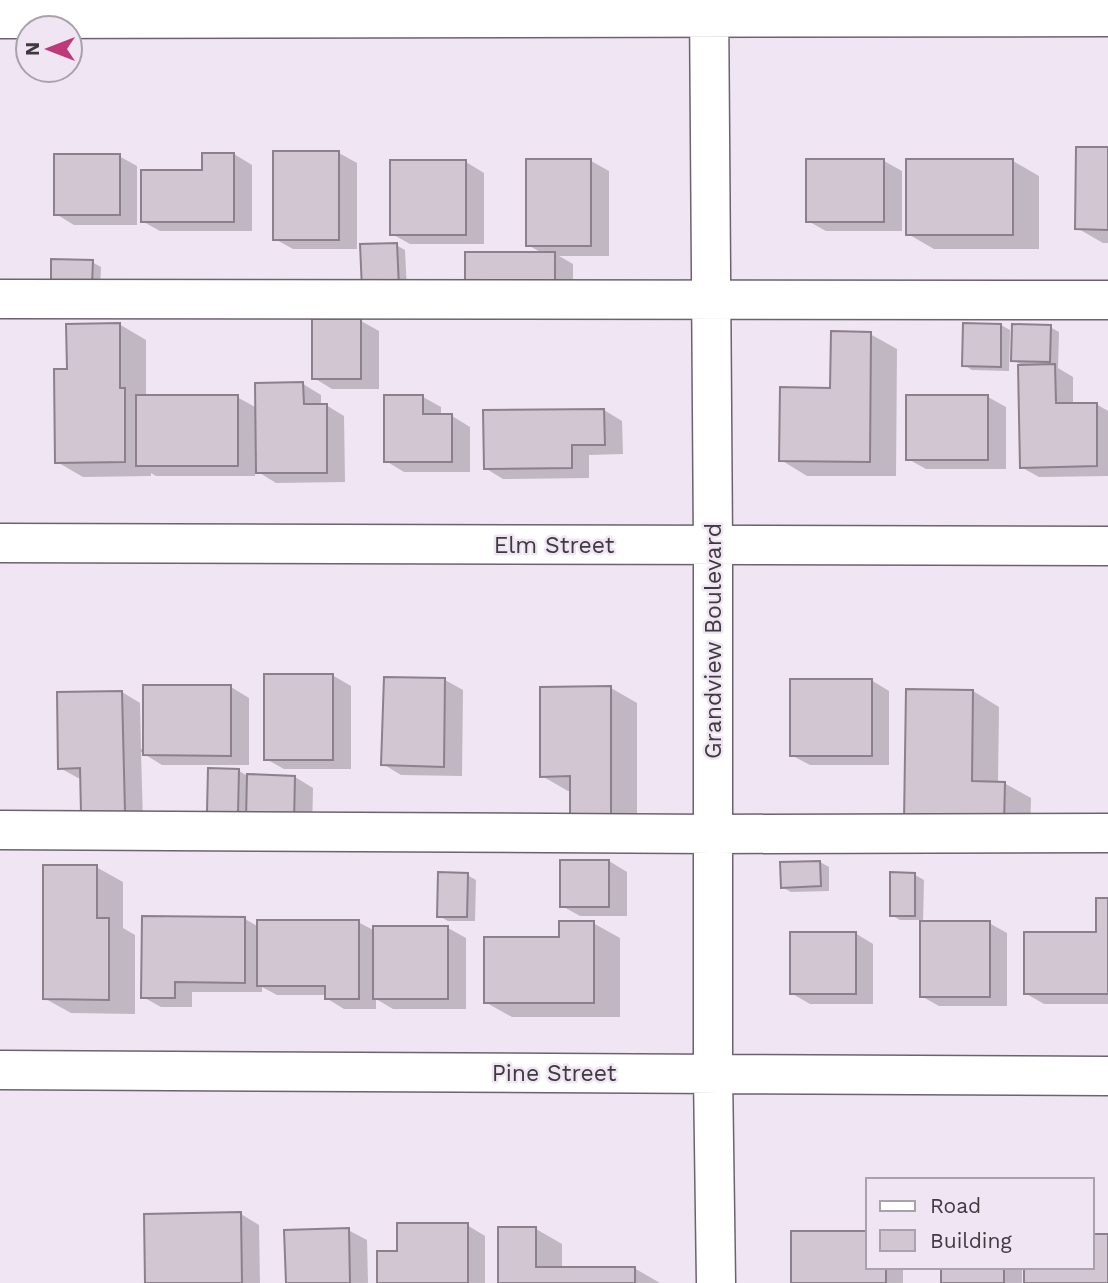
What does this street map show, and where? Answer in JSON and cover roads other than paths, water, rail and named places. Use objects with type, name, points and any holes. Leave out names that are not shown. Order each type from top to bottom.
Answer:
[{"type":"street","points":[[0,19],[709,9],[1108,17]]},
{"type":"street","name":"Grandview Boulevard","points":[[709,9],[716,1283]]},
{"type":"street","points":[[0,299],[1108,300]]},
{"type":"street","name":"Elm Street","points":[[0,543],[1108,546]]},
{"type":"street","points":[[0,830],[1108,833]]},
{"type":"street","name":"Pine Street","points":[[0,1070],[1108,1076]]}]
